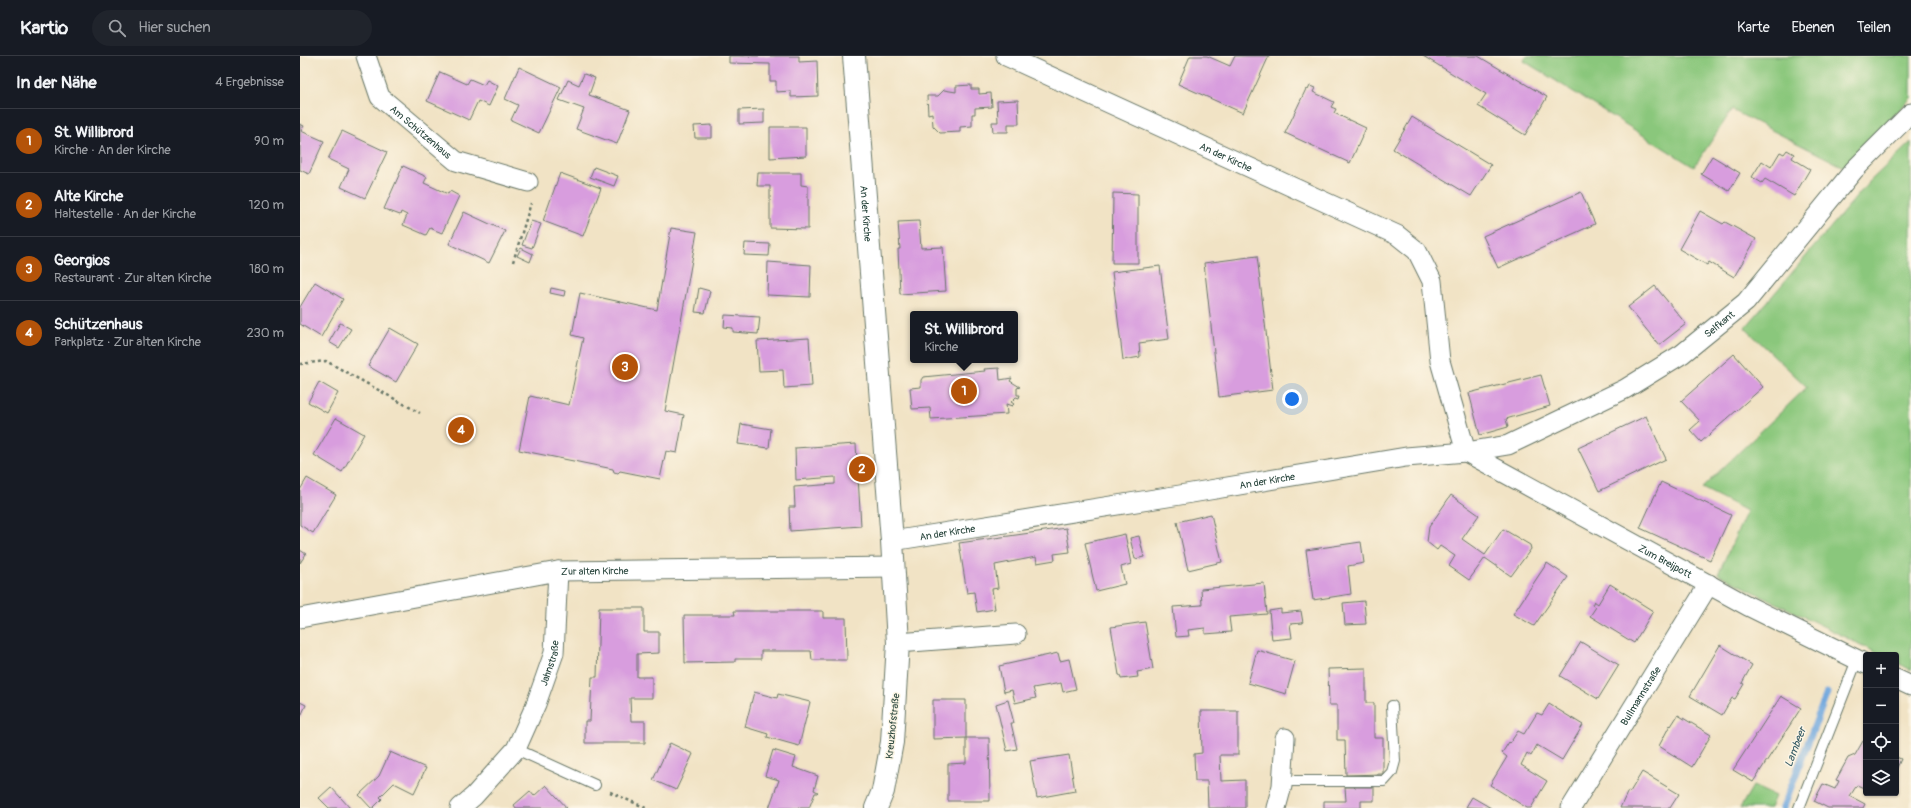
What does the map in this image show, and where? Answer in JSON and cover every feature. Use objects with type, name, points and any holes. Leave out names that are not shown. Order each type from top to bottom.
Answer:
[{"type":"street","name":"Am Schützenhaus","points":[[366,56],[380,97],[456,161],[528,182]]},
{"type":"street","name":"An der Kirche","points":[[854,56],[892,541],[1172,496],[1406,456],[1466,452],[1440,361],[1432,281],[1418,251],[1397,235],[1006,56]]},
{"type":"street","name":"Selfkant","points":[[1466,452],[1508,445],[1625,389],[1682,354],[1746,302],[1854,170],[1911,113]]},
{"type":"street","name":"Zum Breijpott","points":[[1466,452],[1748,606],[1862,662]]},
{"type":"street","name":"Kreuzhofstraße","points":[[876,808],[883,791],[892,742],[898,643],[892,541]]},
{"type":"street","name":"Zur alten Kirche","points":[[300,618],[558,571],[894,567]]},
{"type":"street","name":"Jahnstraße","points":[[460,808],[474,796],[516,749],[536,704],[554,653],[558,571]]},
{"type":"street","name":"Bullmannstraße","points":[[1571,808],[1709,584]]},
{"type":"street","points":[[898,643],[1016,634]]},
{"type":"street","points":[[1899,680],[1911,686]]},
{"type":"street","points":[[1276,808],[1282,781],[1285,738]]},
{"type":"lane","points":[[1799,808],[1862,662]]},
{"type":"lane","points":[[1282,781],[1384,781],[1392,772],[1395,762],[1392,706]]},
{"type":"lane","points":[[516,749],[595,784]]},
{"type":"path","points":[[513,262],[534,194],[528,182]]},
{"type":"path","points":[[300,364],[326,362],[420,413]]},
{"type":"path","points":[[595,784],[646,808]]},
{"type":"green space","points":[[1526,56],[1911,56],[1911,98],[1844,167],[1732,110],[1694,167],[1524,61]]},
{"type":"green space","points":[[1911,142],[1911,670],[1899,664],[1899,652],[1875,652],[1718,574],[1747,511],[1702,488],[1807,387],[1745,328],[1869,182]]},
{"type":"green space","points":[[1753,786],[1775,796],[1770,808],[1740,808]]},
{"type":"building","points":[[729,56],[799,56],[799,62],[817,61],[818,96],[791,97],[791,91],[776,92],[776,81],[770,81],[770,64],[729,63]]},
{"type":"building","points":[[1190,56],[1207,56],[1230,66],[1235,56],[1269,56],[1243,113],[1178,84]]},
{"type":"building","points":[[1423,56],[1478,56],[1547,97],[1525,135],[1478,106],[1486,94]]},
{"type":"building","points":[[519,67],[561,87],[539,133],[511,120],[518,105],[505,99]]},
{"type":"building","points":[[440,72],[467,84],[470,79],[484,85],[487,80],[498,86],[489,106],[478,101],[469,120],[427,101]]},
{"type":"building","points":[[584,74],[595,78],[589,95],[630,110],[617,144],[576,129],[584,109],[559,100],[568,80],[579,85]]},
{"type":"building","points":[[971,85],[971,89],[979,89],[979,94],[991,93],[992,107],[975,108],[975,114],[972,114],[972,126],[960,127],[960,132],[940,133],[933,126],[932,113],[928,114],[927,96],[938,96],[944,90],[956,92],[956,86]]},
{"type":"building","points":[[1310,86],[1315,88],[1313,92],[1334,102],[1331,107],[1336,109],[1334,113],[1366,128],[1350,163],[1285,133],[1306,89],[1308,90]]},
{"type":"building","points":[[1018,100],[1019,124],[1008,124],[1008,132],[993,132],[992,122],[998,122],[997,101]]},
{"type":"building","points":[[764,109],[764,123],[739,124],[739,110]]},
{"type":"building","points":[[1412,117],[1491,165],[1471,196],[1393,149]]},
{"type":"building","points":[[300,124],[304,126],[301,131],[324,141],[309,174],[300,170]]},
{"type":"building","points":[[712,125],[712,138],[695,138],[694,126]]},
{"type":"building","points":[[770,127],[806,127],[806,156],[770,158]]},
{"type":"building","points":[[342,131],[387,152],[365,198],[341,187],[349,169],[328,159]]},
{"type":"building","points":[[1787,150],[1794,154],[1792,158],[1810,169],[1794,196],[1765,179],[1762,183],[1752,177],[1762,161],[1771,167],[1780,152],[1784,154]]},
{"type":"building","points":[[1712,156],[1740,173],[1729,191],[1701,174]]},
{"type":"building","points":[[403,166],[427,177],[424,183],[448,194],[450,191],[459,196],[442,233],[430,228],[426,235],[403,225],[407,215],[401,212],[400,215],[384,209]]},
{"type":"building","points":[[594,167],[618,176],[614,186],[590,177]]},
{"type":"building","points":[[560,173],[601,188],[583,236],[543,221]]},
{"type":"building","points":[[758,173],[801,173],[801,185],[808,186],[808,229],[770,228],[770,186],[757,186]]},
{"type":"building","points":[[1581,192],[1595,224],[1498,268],[1483,236]]},
{"type":"building","points":[[1113,193],[1138,194],[1138,263],[1112,263]]},
{"type":"building","points":[[1700,211],[1723,224],[1725,222],[1756,239],[1734,277],[1709,262],[1707,265],[1679,249]]},
{"type":"building","points":[[464,212],[505,231],[489,263],[449,244]]},
{"type":"building","points":[[531,221],[541,224],[532,248],[522,245]]},
{"type":"building","points":[[919,221],[921,248],[943,247],[946,291],[900,294],[898,249],[900,249],[898,222]]},
{"type":"building","points":[[671,228],[697,232],[665,411],[684,415],[677,453],[666,451],[660,479],[620,471],[618,473],[614,472],[613,469],[519,450],[530,396],[569,405],[583,338],[572,335],[580,293],[657,310]]},
{"type":"building","points":[[745,243],[770,244],[769,256],[744,255]]},
{"type":"building","points":[[521,248],[533,254],[530,262],[517,256]]},
{"type":"building","points":[[1257,256],[1273,390],[1219,397],[1204,263]]},
{"type":"building","points":[[768,262],[811,265],[810,297],[767,295]]},
{"type":"building","points":[[1160,266],[1169,339],[1139,343],[1140,357],[1123,360],[1112,272]]},
{"type":"building","points":[[315,282],[343,299],[321,337],[300,324],[300,307]]},
{"type":"building","points":[[1655,286],[1686,324],[1659,345],[1628,307]]},
{"type":"building","points":[[551,288],[565,291],[564,296],[550,293]]},
{"type":"building","points":[[699,288],[710,291],[705,313],[695,312]]},
{"type":"building","points":[[725,315],[760,317],[758,334],[733,332],[733,328],[724,327]]},
{"type":"building","points":[[340,323],[351,329],[339,348],[329,342]]},
{"type":"building","points":[[390,328],[418,344],[396,382],[368,366]]},
{"type":"building","points":[[809,338],[812,386],[784,388],[783,370],[759,371],[757,341]]},
{"type":"building","points":[[1734,354],[1763,387],[1701,442],[1690,430],[1700,421],[1681,401]]},
{"type":"building","points":[[999,368],[1000,380],[1012,378],[1010,381],[1020,387],[1017,388],[1017,395],[1020,395],[1019,398],[1016,397],[1011,402],[1014,404],[1012,406],[1006,404],[1007,414],[931,419],[930,408],[912,409],[910,388],[921,387],[921,380],[923,377],[985,371],[984,369]]},
{"type":"building","points":[[1541,375],[1550,406],[1506,419],[1508,427],[1480,435],[1469,393]]},
{"type":"building","points":[[319,382],[338,393],[327,413],[308,402]]},
{"type":"building","points":[[1646,416],[1666,459],[1599,491],[1578,448]]},
{"type":"building","points":[[336,418],[364,434],[342,472],[314,455]]},
{"type":"building","points":[[741,424],[771,429],[769,448],[738,444]]},
{"type":"building","points":[[856,444],[861,526],[790,531],[789,507],[795,507],[794,487],[835,484],[835,477],[796,480],[795,448]]},
{"type":"building","points":[[307,478],[336,495],[313,533],[300,525],[300,490]]},
{"type":"building","points":[[1661,482],[1731,515],[1710,560],[1640,528]]},
{"type":"building","points":[[1451,495],[1479,515],[1462,539],[1485,555],[1503,529],[1530,545],[1531,549],[1511,576],[1485,558],[1469,580],[1449,566],[1455,556],[1440,546],[1437,550],[1427,542],[1429,527]]},
{"type":"building","points":[[1211,514],[1222,562],[1188,570],[1177,522]]},
{"type":"building","points":[[1066,528],[1070,552],[1054,554],[1055,560],[1037,563],[1036,557],[995,565],[998,588],[992,589],[995,609],[977,612],[974,592],[967,593],[959,543]]},
{"type":"building","points":[[1125,534],[1131,564],[1121,567],[1125,584],[1096,591],[1085,543]]},
{"type":"building","points":[[1139,536],[1144,557],[1135,559],[1130,538]]},
{"type":"building","points":[[1361,542],[1364,563],[1348,566],[1351,594],[1313,600],[1306,550]]},
{"type":"building","points":[[300,550],[306,554],[300,563]]},
{"type":"building","points":[[1547,563],[1568,577],[1534,626],[1513,614]]},
{"type":"building","points":[[1264,583],[1267,614],[1229,617],[1231,632],[1205,634],[1205,628],[1188,630],[1189,636],[1176,637],[1173,607],[1202,605],[1201,589]]},
{"type":"building","points":[[1610,584],[1653,611],[1634,643],[1590,616],[1596,607],[1592,605],[1594,601],[1598,604]]},
{"type":"building","points":[[1364,601],[1366,624],[1345,625],[1343,603]]},
{"type":"building","points":[[599,608],[644,608],[644,632],[659,632],[659,653],[637,654],[637,677],[652,677],[652,698],[630,698],[631,721],[645,721],[645,743],[585,743],[585,721],[590,721],[592,677],[597,677]]},
{"type":"building","points":[[1281,609],[1281,613],[1301,611],[1303,623],[1290,624],[1292,638],[1272,640],[1269,611]]},
{"type":"building","points":[[734,611],[823,611],[823,618],[846,618],[847,660],[812,660],[811,651],[761,651],[761,659],[735,659],[735,662],[685,663],[684,615],[735,615]]},
{"type":"building","points":[[1145,622],[1153,669],[1137,672],[1138,677],[1121,679],[1119,675],[1111,627]]},
{"type":"building","points":[[1581,642],[1619,665],[1598,699],[1560,676]]},
{"type":"building","points":[[1720,645],[1752,665],[1742,683],[1744,684],[1735,699],[1732,698],[1722,715],[1690,696]]},
{"type":"building","points":[[1257,650],[1295,661],[1286,694],[1248,683]]},
{"type":"building","points":[[1058,653],[1060,661],[1069,659],[1076,689],[1063,692],[1061,683],[1033,688],[1036,698],[1015,703],[1012,690],[1004,692],[999,666]]},
{"type":"building","points":[[1366,668],[1366,703],[1374,703],[1374,738],[1383,738],[1383,774],[1346,775],[1345,740],[1337,740],[1337,705],[1329,705],[1328,669]]},
{"type":"building","points":[[754,692],[777,698],[778,694],[810,702],[799,746],[767,737],[768,734],[745,727]]},
{"type":"building","points":[[1781,696],[1801,708],[1753,782],[1733,770]]},
{"type":"building","points":[[933,700],[966,700],[966,738],[933,739]]},
{"type":"building","points":[[1008,700],[1014,723],[1011,723],[1017,749],[1007,751],[996,704]]},
{"type":"building","points":[[300,702],[306,705],[300,718]]},
{"type":"building","points":[[1549,704],[1583,725],[1562,760],[1537,745],[1531,756],[1527,753],[1521,765],[1547,781],[1531,808],[1527,808],[1490,785],[1507,757],[1502,753],[1509,742],[1510,743],[1518,731],[1524,734],[1537,713],[1542,715]]},
{"type":"building","points":[[1201,711],[1238,711],[1238,755],[1220,755],[1221,781],[1245,780],[1245,808],[1208,808],[1207,781],[1195,781],[1194,754],[1202,753]]},
{"type":"building","points":[[1678,715],[1711,735],[1692,767],[1659,746],[1670,725],[1671,726]]},
{"type":"building","points":[[966,738],[989,738],[990,801],[948,801],[948,764],[966,763]]},
{"type":"building","points":[[1863,741],[1863,788],[1857,785],[1850,796],[1865,804],[1863,808],[1828,808],[1814,801],[1823,784],[1835,789],[1839,781],[1836,780],[1848,758],[1855,755]]},
{"type":"building","points":[[670,743],[693,754],[676,790],[653,780]]},
{"type":"building","points":[[773,750],[796,757],[793,767],[818,776],[814,790],[818,792],[815,793],[809,808],[769,808],[779,780],[765,776]]},
{"type":"building","points":[[390,752],[426,768],[414,793],[394,783],[380,797],[382,799],[373,808],[371,808],[359,795],[379,776]]},
{"type":"building","points":[[1069,755],[1075,791],[1037,798],[1030,761]]},
{"type":"building","points":[[1642,772],[1679,794],[1670,808],[1620,808],[1628,791],[1630,792]]},
{"type":"building","points":[[546,785],[567,808],[516,808],[514,805],[530,791],[534,796]]},
{"type":"building","points":[[331,787],[350,808],[329,808],[319,798]]},
{"type":"building","points":[[1345,787],[1374,787],[1374,801],[1361,801],[1361,808],[1324,808],[1324,801],[1346,801]]},
{"type":"building","points":[[1472,797],[1491,808],[1466,807]]},
{"type":"waterway","name":"Lambeer","points":[[1783,808],[1827,693]]},
{"type":"place","name":"Georgios","points":[[625,367]]},
{"type":"place","name":"St. Willibrord","points":[[964,391]]},
{"type":"place","name":"Schützenhaus","points":[[461,430]]},
{"type":"place","name":"Alte Kirche","points":[[862,469]]}]
